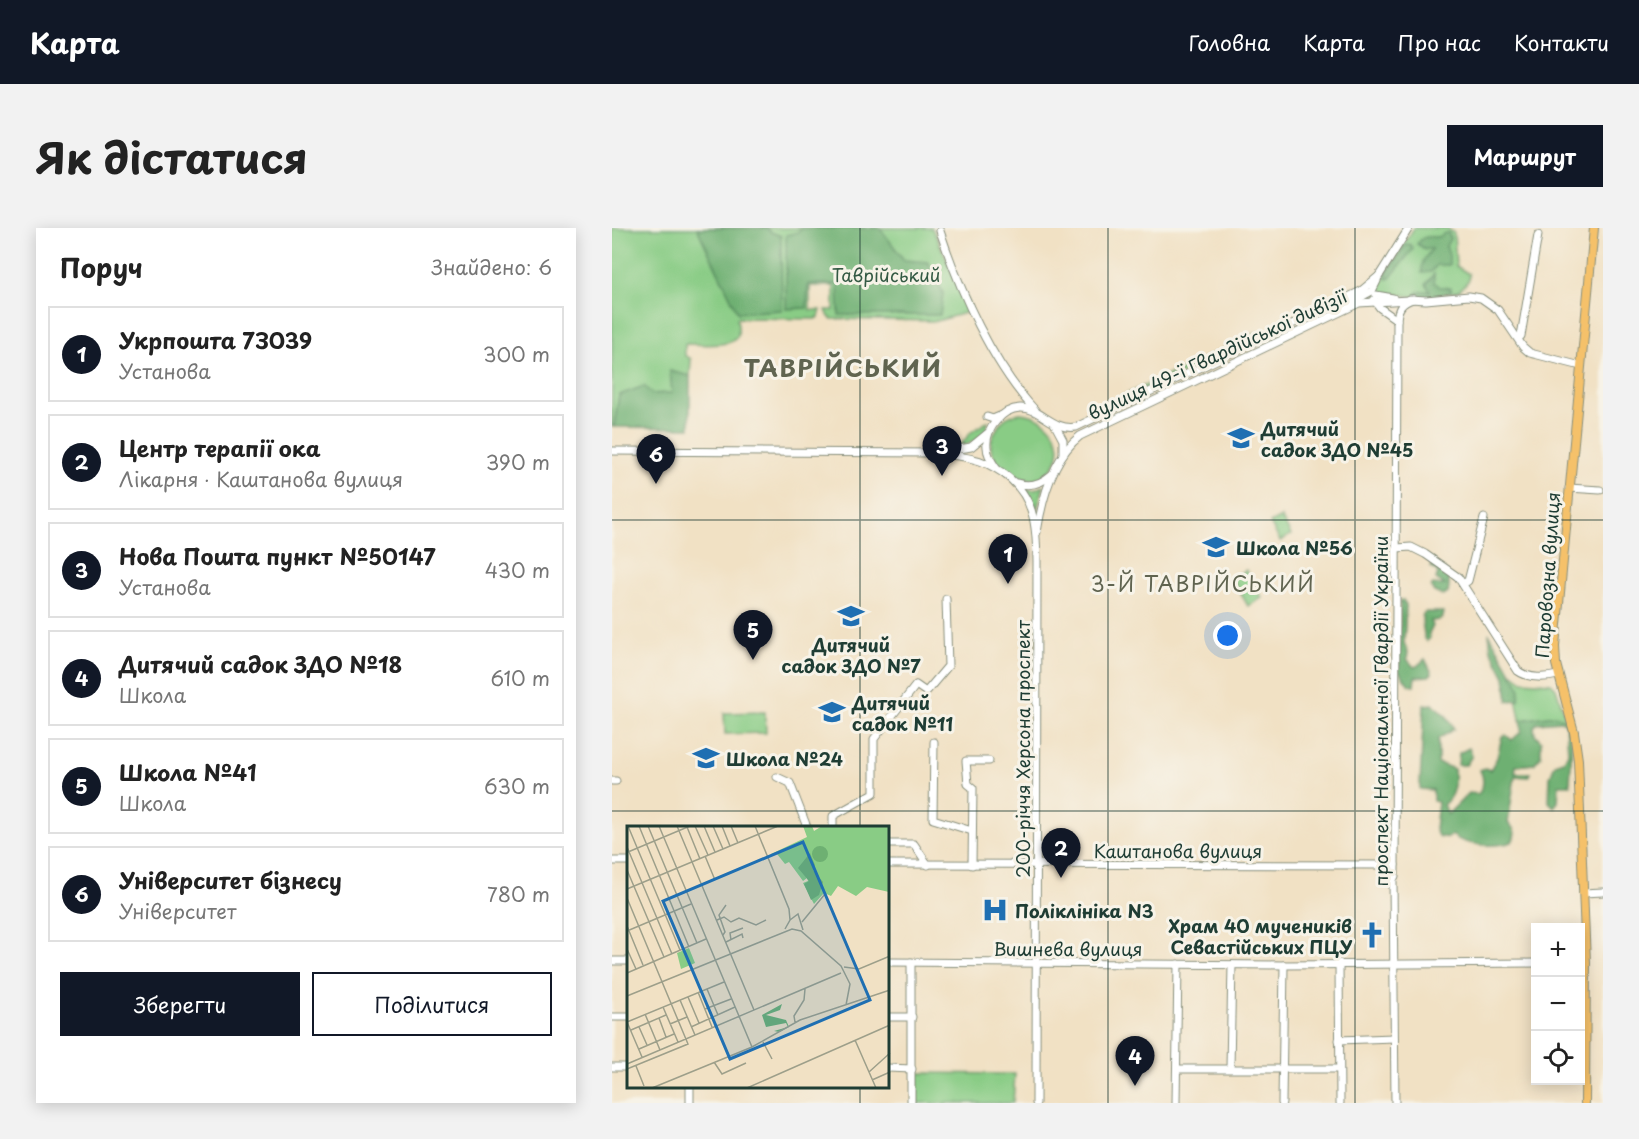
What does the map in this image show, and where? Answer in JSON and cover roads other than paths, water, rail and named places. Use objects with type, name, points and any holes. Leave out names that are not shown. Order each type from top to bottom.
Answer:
[{"type":"main road","name":"Паровозна вулиця","points":[[1583,923],[1578,760],[1574,732],[1558,675],[1555,646],[1594,228]]},
{"type":"main road","name":"Паровозна вулиця","points":[[1583,977],[1585,1103]]},
{"type":"street","points":[[1397,320],[1392,309],[1361,291],[1379,276],[1409,228]]},
{"type":"street","points":[[940,231],[950,261],[1004,372],[1021,396],[1038,414]]},
{"type":"street","points":[[1518,338],[1521,336],[1538,235]]},
{"type":"street","points":[[1374,298],[1379,276]]},
{"type":"street","name":"вулиця 49-ї Гвардійської дивізії","points":[[1054,424],[1066,428],[1076,427],[1361,291]]},
{"type":"street","points":[[1374,298],[1413,299],[1469,296],[1481,298],[1498,309],[1530,353],[1581,366]]},
{"type":"street","name":"вулиця 49-ї Гвардійської дивізії","points":[[1062,459],[1069,447],[1080,436],[1318,323],[1325,316],[1374,298]]},
{"type":"street","points":[[1397,320],[1402,304],[1413,299]]},
{"type":"street","name":"проспект Національної Гвардії України","points":[[1395,1103],[1397,320]]},
{"type":"street","points":[[1129,403],[1135,405],[1170,388],[1176,390],[1181,383],[1213,368],[1220,358]]},
{"type":"street","points":[[997,469],[989,457],[987,448],[987,439],[992,429],[991,421],[987,417],[993,419],[1018,408],[1023,403],[1021,396]]},
{"type":"street","points":[[1018,408],[1026,408],[1054,424],[1063,440],[1062,459],[1046,492],[1036,539]]},
{"type":"street","points":[[936,453],[971,447],[984,439],[992,429]]},
{"type":"street","points":[[612,451],[936,453],[971,458],[997,469],[1015,482],[1030,505],[1036,539]]},
{"type":"street","points":[[1015,482],[1032,485],[1041,483],[1056,470]]},
{"type":"street","points":[[1569,488],[1600,490]]},
{"type":"street","points":[[1464,583],[1468,581],[1484,518]]},
{"type":"street","name":"200-річчя Херсона проспект","points":[[1036,539],[1036,1103]]},
{"type":"street","points":[[1396,548],[1411,548],[1425,554],[1453,572],[1464,583],[1479,612],[1518,671],[1529,676],[1558,675]]},
{"type":"street","points":[[833,826],[833,816],[874,793],[874,738],[916,685],[926,692],[948,666],[946,599]]},
{"type":"street","points":[[934,742],[933,819],[972,831]]},
{"type":"street","points":[[972,865],[973,788],[968,784],[966,761],[989,761]]},
{"type":"street","points":[[777,777],[790,783],[807,826]]},
{"type":"street","points":[[890,844],[914,844],[928,865]]},
{"type":"street","name":"Каштанова вулиця","points":[[890,864],[1395,866]]},
{"type":"street","points":[[1583,893],[1603,892]]},
{"type":"street","name":"Вишнева вулиця","points":[[890,962],[1232,965],[1531,963]]},
{"type":"street","points":[[911,962],[912,1103]]},
{"type":"street","points":[[1339,963],[1340,1103]]},
{"type":"street","points":[[1176,1103],[1178,964]]},
{"type":"street","points":[[1230,1068],[1232,965]]},
{"type":"street","points":[[1282,1103],[1284,965]]},
{"type":"street","points":[[890,1017],[912,1017]]},
{"type":"street","points":[[1339,1040],[1394,1038]]},
{"type":"street","points":[[890,1068],[912,1069]]},
{"type":"street","points":[[1177,1069],[1339,1069]]},
{"type":"place","name":"Дитячий садок ЗДО №45","points":[[1241,438]]},
{"type":"place","name":"Нова Пошта пункт №50147","points":[[942,476]]},
{"type":"place","name":"Університет бізнесу","points":[[656,484]]},
{"type":"place","name":"Школа №56","points":[[1216,547]]},
{"type":"place","name":"Укрпошта 73039","points":[[1008,584]]},
{"type":"place","name":"Дитячий садок ЗДО №7","points":[[851,616]]},
{"type":"place","name":"Школа №41","points":[[753,660]]},
{"type":"place","name":"Дитячий садок №11","points":[[832,712]]},
{"type":"place","name":"Школа №24","points":[[706,758]]},
{"type":"place","name":"Центр терапії ока","points":[[1061,878]]},
{"type":"place","name":"Поліклініка N3","points":[[995,910]]},
{"type":"place","name":"Храм 40 мучеників Севастійських ПЦУ","points":[[1372,935]]},
{"type":"place","name":"Дитячий садок ЗДО №18","points":[[1135,1086]]},
{"type":"district","name":"ТАВРІЙСЬКИЙ","points":[[843,367]]},
{"type":"district","name":"3-Й ТАВРІЙСЬКИЙ","points":[[1203,583]]},
{"type":"park label","name":"Таврійський","points":[[886,274]]}]
